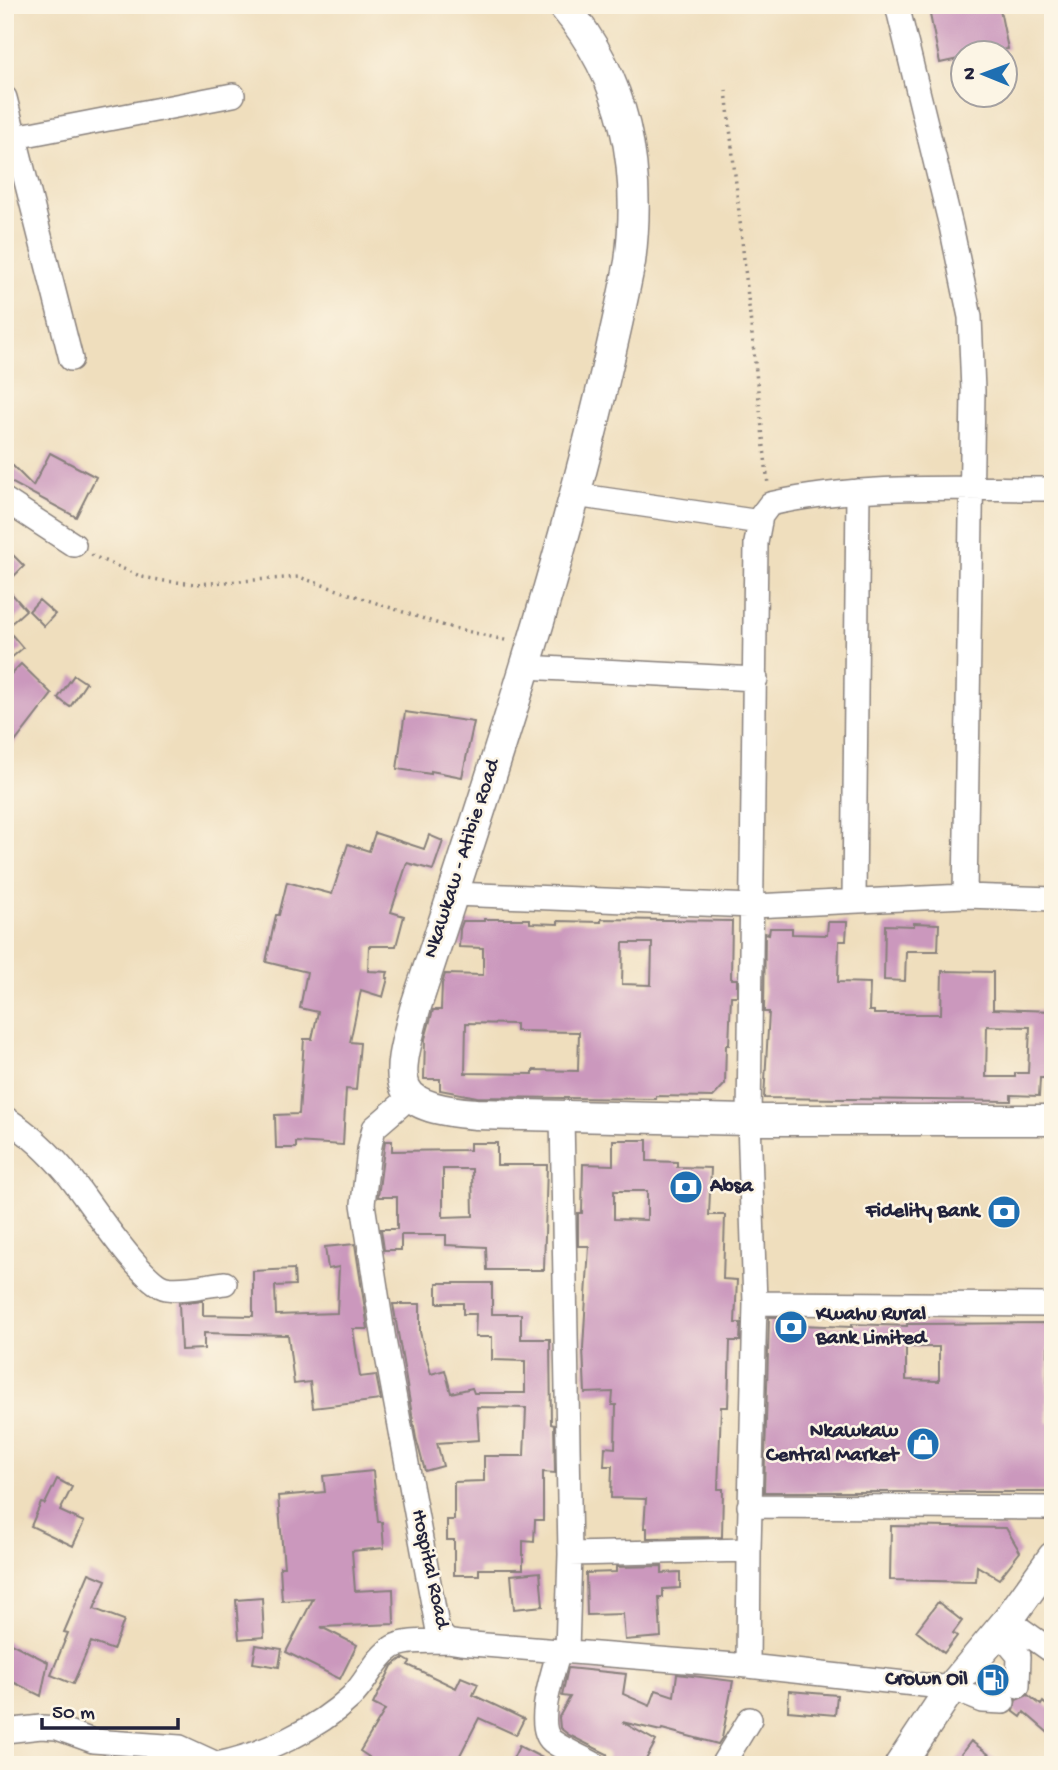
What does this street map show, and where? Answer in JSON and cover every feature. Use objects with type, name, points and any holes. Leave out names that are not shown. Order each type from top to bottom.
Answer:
[{"type":"main road","name":"Nkawkaw - Atibie Road","points":[[411,1096],[402,1084],[404,1050],[528,657],[575,495],[625,286],[634,232],[629,149],[615,90],[594,47],[563,5]]},
{"type":"main road","points":[[411,1096],[433,1109],[455,1112],[749,1120],[1053,1121]]},
{"type":"main road","points":[[900,1765],[951,1688],[1003,1626],[1053,1557]]},
{"type":"street","points":[[897,5],[951,226],[970,317],[972,391],[965,896]]},
{"type":"street","points":[[10,141],[233,95]]},
{"type":"street","points":[[5,98],[10,141],[71,359]]},
{"type":"street","points":[[575,495],[765,513],[807,496],[858,491],[1053,489]]},
{"type":"street","points":[[854,900],[858,491]]},
{"type":"street","points":[[5,500],[74,545]]},
{"type":"street","points":[[748,1666],[755,1303],[749,1120],[756,543],[765,513]]},
{"type":"street","points":[[528,657],[756,679]]},
{"type":"street","points":[[453,894],[753,905],[965,896],[1053,898]]},
{"type":"street","name":"Hospital Road","points":[[411,1096],[374,1128],[363,1204],[384,1340],[438,1631],[447,1640],[748,1666],[951,1688],[983,1702],[1010,1694],[1019,1656],[1003,1626]]},
{"type":"street","points":[[562,1116],[570,1554],[563,1650],[544,1715],[544,1731],[551,1740],[596,1765]]},
{"type":"street","points":[[5,1118],[41,1145],[68,1174],[152,1282],[164,1288],[225,1283]]},
{"type":"street","points":[[755,1303],[1053,1305]]},
{"type":"street","points":[[750,1506],[1053,1508]]},
{"type":"street","points":[[570,1554],[749,1550]]},
{"type":"street","points":[[1003,1626],[1053,1652]]},
{"type":"street","points":[[5,1731],[57,1728],[93,1741],[180,1747],[217,1764],[290,1738],[334,1710],[353,1695],[394,1646],[447,1640]]},
{"type":"street","points":[[722,1765],[750,1719]]},
{"type":"path","points":[[726,90],[765,513]]},
{"type":"path","points":[[74,545],[104,562],[142,577],[165,581],[196,584],[299,577],[528,657]]},
{"type":"building","points":[[928,5],[999,5],[1006,38],[950,38],[950,61],[940,63]]},
{"type":"building","points":[[50,453],[96,477],[76,517],[5,479],[5,458],[33,486]]},
{"type":"building","points":[[13,555],[24,566],[5,585],[5,563]]},
{"type":"building","points":[[5,586],[26,610],[6,628],[23,648],[5,663]]},
{"type":"building","points":[[39,600],[55,614],[44,626],[29,611]]},
{"type":"building","points":[[21,664],[52,694],[5,755],[5,680]]},
{"type":"building","points":[[74,675],[86,683],[70,707],[58,698]]},
{"type":"building","points":[[405,712],[474,722],[462,777],[431,771],[431,774],[397,769]]},
{"type":"building","points":[[375,833],[424,849],[429,835],[443,841],[433,870],[407,863],[391,912],[404,916],[396,946],[369,946],[368,971],[388,972],[388,978],[383,997],[361,990],[350,1042],[360,1043],[356,1090],[346,1089],[343,1145],[296,1142],[296,1148],[276,1148],[275,1115],[299,1114],[304,1039],[312,1039],[318,1012],[300,1008],[307,972],[266,962],[276,915],[279,915],[287,882],[332,894],[348,844],[369,851]]},
{"type":"building","points":[[530,919],[530,923],[558,924],[558,921],[601,922],[601,919],[732,921],[731,979],[737,979],[737,996],[731,996],[725,1084],[713,1097],[656,1096],[656,1099],[477,1097],[440,1090],[440,1079],[424,1079],[425,1039],[433,1010],[441,1010],[445,974],[483,975],[483,948],[459,947],[463,921]],"holes":[[[623,943],[652,943],[651,985],[622,984]],[[466,1023],[516,1024],[516,1031],[579,1032],[578,1071],[533,1070],[533,1074],[465,1073]]]},
{"type":"building","points":[[828,922],[847,922],[846,941],[839,941],[838,982],[870,983],[869,1011],[874,1011],[874,1014],[941,1014],[942,971],[993,972],[993,1009],[1053,1011],[1053,1078],[1040,1078],[1039,1096],[1011,1095],[1011,1101],[764,1098],[769,1012],[764,1012],[765,933],[769,934],[770,928],[792,928],[792,934],[827,935]],"holes":[[[987,1026],[1030,1027],[1028,1073],[1015,1073],[1015,1077],[986,1077]]]},
{"type":"building","points":[[914,923],[939,924],[938,951],[906,951],[905,981],[884,980],[885,925],[914,926]]},
{"type":"building","points":[[613,1140],[647,1140],[647,1161],[677,1162],[677,1167],[711,1168],[709,1215],[725,1215],[723,1279],[737,1280],[735,1323],[741,1323],[740,1341],[730,1341],[728,1407],[721,1407],[718,1489],[723,1489],[722,1537],[647,1538],[647,1528],[644,1528],[646,1499],[611,1498],[612,1466],[604,1466],[605,1447],[615,1448],[616,1405],[612,1405],[613,1392],[585,1393],[583,1348],[589,1246],[578,1246],[578,1213],[582,1213],[583,1164],[613,1165]],"holes":[[[614,1191],[647,1191],[647,1220],[614,1219]]]},
{"type":"building","points":[[385,1141],[392,1141],[392,1151],[470,1150],[470,1143],[497,1143],[497,1165],[547,1165],[544,1270],[487,1270],[486,1247],[446,1245],[446,1235],[401,1235],[401,1250],[384,1250],[381,1229],[397,1229],[397,1197],[378,1197]],"holes":[[[443,1169],[472,1169],[473,1216],[443,1217]]]},
{"type":"building","points":[[355,1244],[368,1329],[353,1329],[360,1377],[376,1375],[381,1400],[313,1408],[310,1382],[294,1384],[288,1335],[204,1333],[204,1349],[181,1350],[179,1303],[203,1300],[203,1315],[253,1316],[253,1271],[294,1269],[295,1285],[275,1286],[276,1315],[337,1313],[339,1267],[328,1269],[325,1247]]},
{"type":"building","points":[[437,1283],[492,1283],[492,1314],[521,1314],[521,1339],[550,1339],[551,1424],[554,1425],[555,1473],[543,1472],[543,1520],[535,1520],[534,1542],[523,1541],[523,1569],[479,1569],[479,1575],[454,1575],[454,1540],[447,1540],[447,1520],[454,1520],[454,1482],[484,1481],[484,1456],[524,1456],[526,1408],[477,1407],[479,1440],[437,1443],[443,1466],[425,1471],[416,1438],[393,1304],[420,1304],[420,1332],[431,1374],[445,1370],[451,1393],[472,1388],[474,1393],[525,1393],[525,1361],[492,1360],[492,1337],[475,1337],[476,1314],[463,1314],[463,1303],[437,1303]]},
{"type":"building","points":[[769,1317],[798,1317],[798,1325],[852,1327],[852,1324],[907,1326],[1053,1323],[1053,1348],[1048,1347],[1047,1412],[1048,1423],[1053,1423],[1053,1492],[764,1492]],"holes":[[[906,1347],[939,1347],[939,1381],[906,1380]]]},
{"type":"building","points":[[373,1471],[378,1522],[382,1522],[384,1548],[352,1551],[355,1591],[393,1589],[394,1624],[321,1627],[357,1645],[340,1679],[286,1652],[313,1599],[282,1601],[280,1567],[284,1567],[278,1496],[325,1492],[323,1476]]},
{"type":"building","points":[[57,1479],[72,1487],[60,1511],[84,1522],[73,1546],[31,1526],[41,1503],[45,1504]]},
{"type":"building","points":[[891,1526],[1006,1528],[1020,1552],[999,1579],[977,1566],[976,1582],[890,1580]]},
{"type":"building","points":[[662,1566],[662,1573],[680,1572],[680,1588],[663,1589],[663,1597],[659,1597],[661,1637],[625,1640],[623,1614],[587,1615],[586,1573],[616,1572],[616,1567]]},
{"type":"building","points":[[540,1572],[543,1606],[514,1609],[511,1575]]},
{"type":"building","points":[[89,1573],[106,1580],[94,1609],[124,1620],[113,1650],[91,1642],[73,1684],[51,1675],[68,1633],[64,1632]]},
{"type":"building","points":[[262,1598],[264,1637],[239,1639],[236,1600]]},
{"type":"building","points":[[938,1602],[962,1621],[953,1633],[957,1636],[944,1653],[916,1631]]},
{"type":"building","points":[[5,1640],[48,1662],[41,1696],[5,1678]]},
{"type":"building","points":[[256,1645],[282,1649],[279,1667],[253,1663]]},
{"type":"building","points":[[403,1658],[410,1662],[408,1665],[456,1688],[461,1677],[478,1684],[473,1695],[524,1719],[516,1735],[479,1718],[456,1763],[443,1757],[440,1765],[363,1765],[369,1757],[360,1751],[385,1710],[373,1704],[392,1666]]},
{"type":"building","points":[[568,1668],[626,1674],[623,1694],[650,1706],[656,1690],[674,1696],[677,1674],[733,1681],[722,1738],[718,1744],[662,1729],[661,1731],[622,1722],[656,1741],[643,1765],[619,1765],[608,1759],[607,1754],[560,1728],[559,1717],[570,1697],[562,1696]]},
{"type":"building","points":[[1000,1672],[1004,1676],[1005,1688],[988,1687]]},
{"type":"building","points":[[789,1691],[837,1695],[835,1715],[788,1711]]},
{"type":"building","points":[[1028,1695],[1041,1705],[1043,1702],[1053,1711],[1053,1737],[1024,1712],[1021,1717],[1013,1711],[1016,1700]]},
{"type":"building","points":[[971,1741],[1003,1765],[953,1765]]},
{"type":"building","points":[[519,1746],[556,1765],[510,1765]]},
{"type":"place","name":"Absa","points":[[686,1187]]},
{"type":"place","name":"Fidelity Bank","points":[[1004,1212]]},
{"type":"place","name":"Kwahu Rural Bank Limited","points":[[791,1327]]},
{"type":"place","name":"Nkawkaw Central Market","points":[[923,1444]]},
{"type":"place","name":"Crown Oil","points":[[993,1680]]}]
